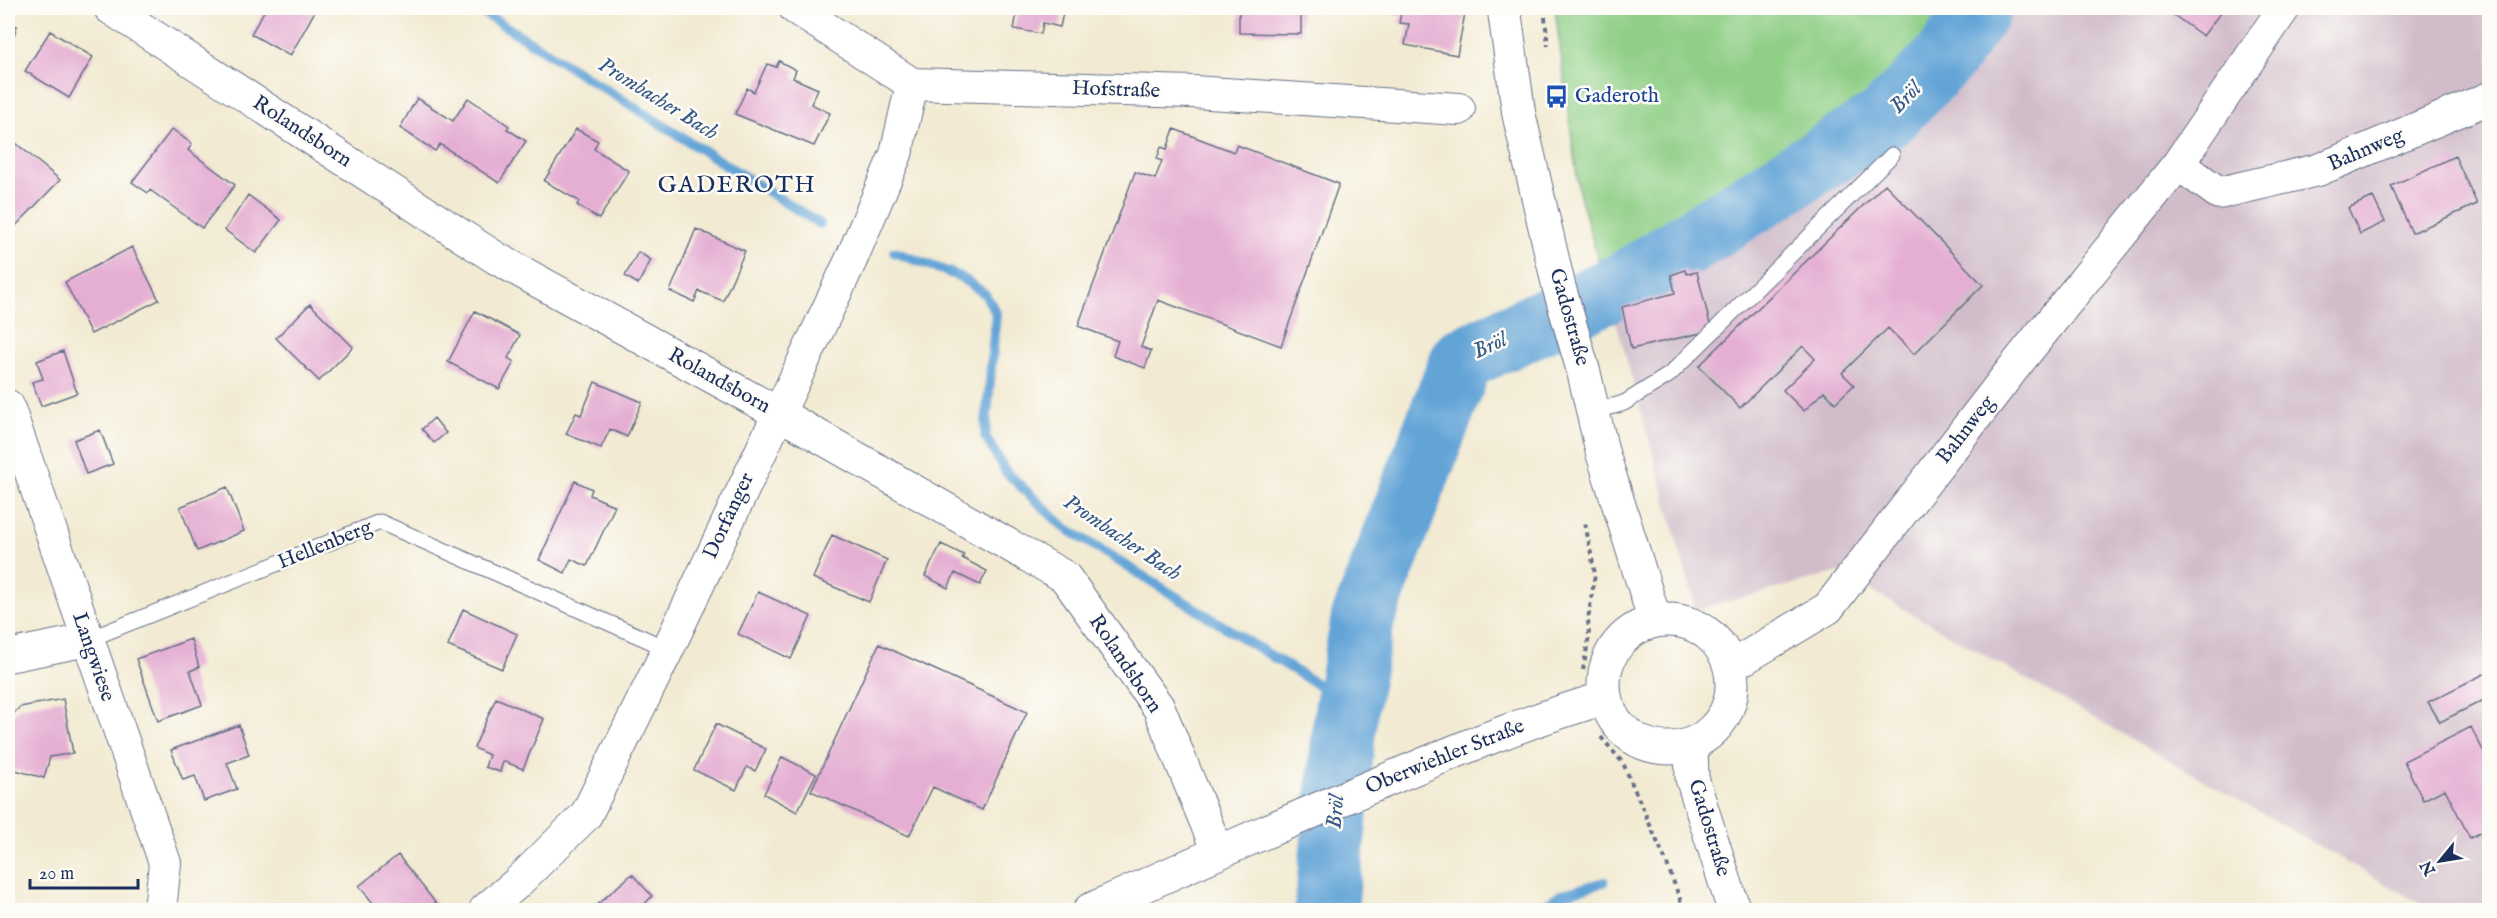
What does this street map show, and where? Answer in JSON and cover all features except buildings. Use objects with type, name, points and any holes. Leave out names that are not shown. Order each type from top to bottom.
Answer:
[{"type":"main road","name":"Gadostraße","points":[[1504,8],[1519,115],[1559,287],[1584,373],[1602,451],[1655,621]]},
{"type":"main road","points":[[1673,620],[1691,624],[1707,633],[1719,646],[1728,662],[1732,681],[1730,701],[1722,719],[1708,734],[1691,744],[1674,748],[1655,748],[1637,742],[1611,716],[1590,702],[1603,678],[1609,658],[1620,641],[1636,628],[1655,621],[1673,620]]},
{"type":"main road","name":"Oberwiehler Straße","points":[[1090,910],[1278,825],[1445,755],[1590,702]]},
{"type":"main road","name":"Gadostraße","points":[[1691,744],[1692,778],[1734,910]]},
{"type":"street","name":"Rolandsborn","points":[[110,8],[496,258],[778,413],[1065,578],[1158,708],[1218,852]]},
{"type":"street","points":[[795,8],[912,84]]},
{"type":"street","name":"Bahnweg","points":[[1728,662],[1745,658],[1828,608],[2015,366],[2178,164],[2284,8]]},
{"type":"street","name":"Dorfanger","points":[[485,910],[516,884],[586,815],[668,649],[850,260],[896,154],[912,84]]},
{"type":"street","name":"Hofstraße","points":[[912,84],[1193,92],[1459,110]]},
{"type":"street","name":"Bahnweg","points":[[2178,164],[2219,193],[2318,170],[2487,99]]},
{"type":"street","name":"Langwiese","points":[[8,406],[165,863],[160,910]]},
{"type":"street","name":"Hellenberg","points":[[8,656],[87,640]]},
{"type":"lane","points":[[1593,412],[1624,402],[1669,375],[1892,155]]},
{"type":"lane","name":"Hellenberg","points":[[87,640],[380,522],[668,649]]},
{"type":"path","points":[[1584,517],[1595,574],[1588,620],[1590,702],[1623,763],[1667,864],[1684,910]]},
{"type":"shaded area","points":[[1968,8],[2489,8],[2489,910],[2435,910],[2424,906],[1839,572],[1696,610],[1612,307],[1905,111]]},
{"type":"green space","points":[[1555,8],[1968,8],[1905,111],[1612,307],[1579,192]]},
{"type":"waterway","name":"Prombacher Bach","points":[[476,8],[820,224]]},
{"type":"waterway","name":"Bröl","points":[[1326,910],[1346,711],[1363,618],[1462,359],[1625,283],[1886,118],[1946,57],[1980,8]]},
{"type":"waterway","name":"Prombacher Bach","points":[[894,252],[961,277],[985,294],[996,313],[985,436],[1006,472],[1064,527],[1347,703]]},
{"type":"waterway","points":[[1537,910],[1560,895],[1604,882]]},
{"type":"place","name":"Gaderoth","points":[[1557,96]]},
{"type":"district","name":"GADEROTH","points":[[737,185]]}]
